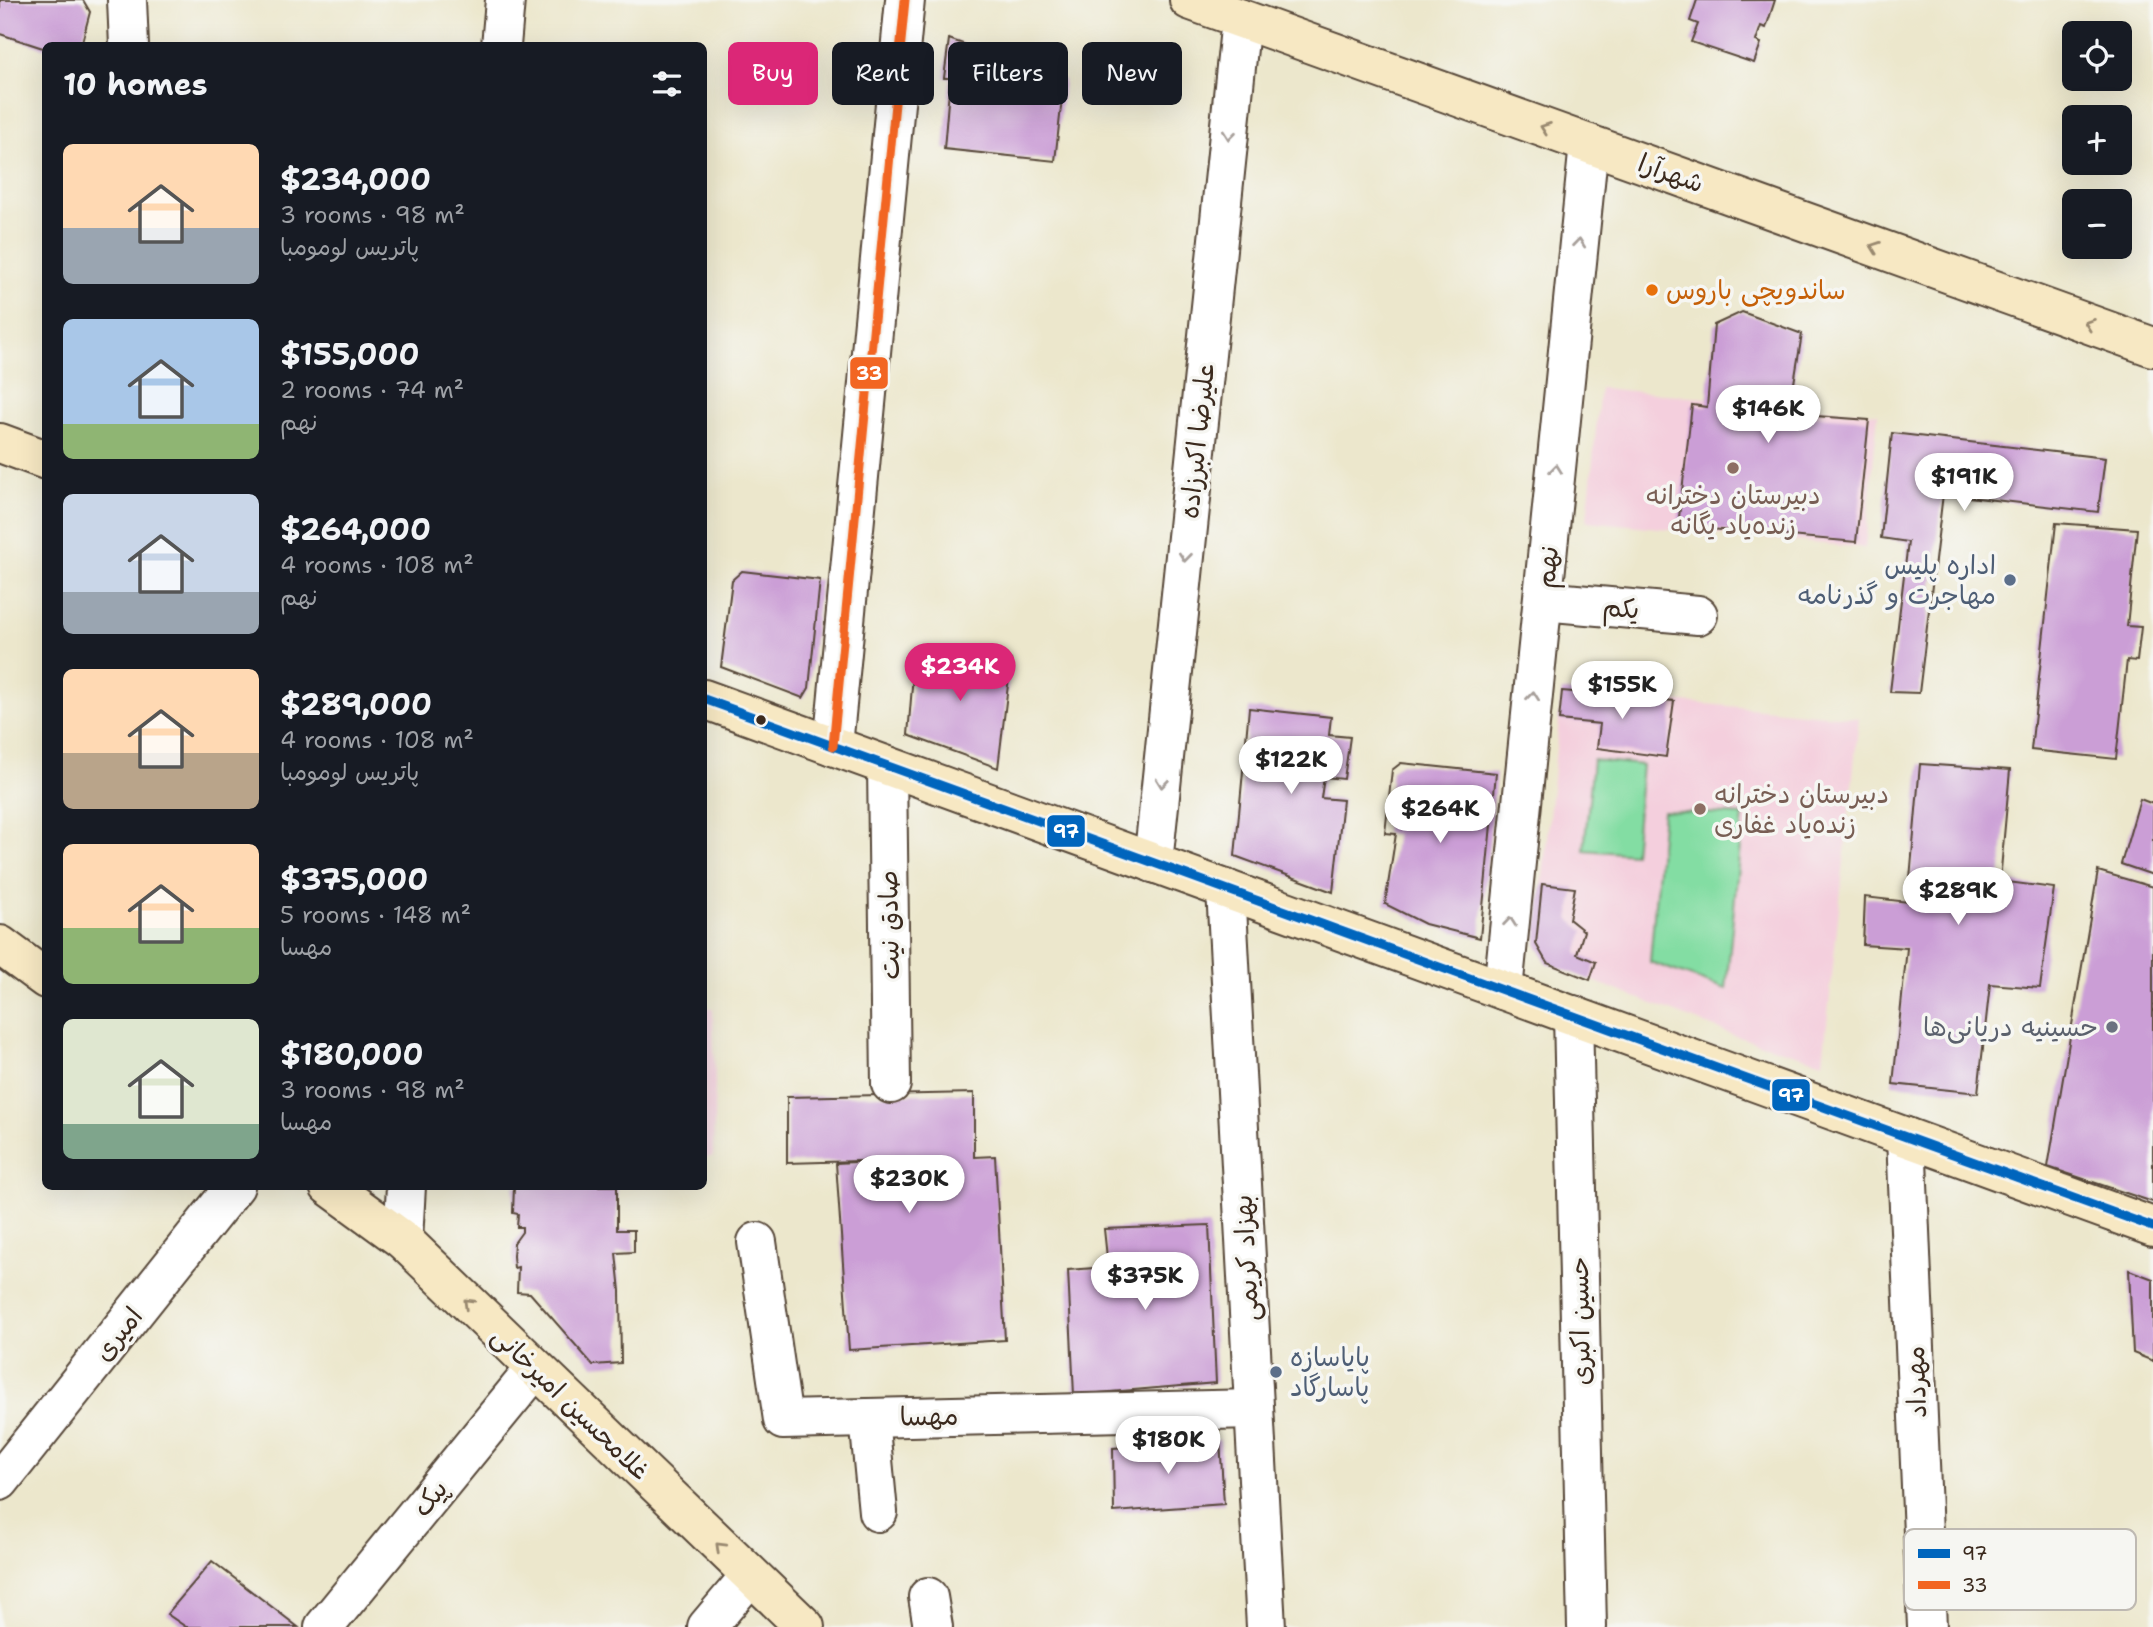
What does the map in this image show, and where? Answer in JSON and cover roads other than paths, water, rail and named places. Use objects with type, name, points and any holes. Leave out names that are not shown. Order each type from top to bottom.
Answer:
[{"type":"main road","name":"شهرآرا","points":[[1189,0],[2153,347]]},
{"type":"main road","points":[[0,443],[42,459]]},
{"type":"main road","points":[[707,700],[2153,1227]]},
{"type":"main road","points":[[0,945],[42,976]]},
{"type":"main road","name":"غلامحسین امیرخانی","points":[[341,1191],[403,1240],[805,1627]]},
{"type":"street","points":[[127,0],[129,42]]},
{"type":"street","points":[[501,42],[505,0]]},
{"type":"street","points":[[833,746],[905,0]]},
{"type":"street","name":"علیرضا اکبرزاده","points":[[1153,863],[1241,19]]},
{"type":"street","name":"نهم","points":[[1503,990],[1589,144]]},
{"type":"street","name":"یکم","points":[[1543,601],[1698,615]]},
{"type":"street","name":"صادق نیت","points":[[887,766],[891,1084]]},
{"type":"street","name":"بهزاد کریمی","points":[[1226,890],[1266,1627]]},
{"type":"street","name":"حسین اکبری","points":[[1573,1015],[1587,1627]]},
{"type":"street","name":"مهرداد","points":[[1906,1137],[1923,1529]]},
{"type":"street","name":"امیری","points":[[0,1481],[233,1190]]},
{"type":"street","points":[[403,1240],[406,1190]]},
{"type":"street","name":"مهسا","points":[[757,1241],[783,1420],[1254,1409]]},
{"type":"street","name":"پیک","points":[[324,1627],[535,1368]]},
{"type":"street","points":[[869,1418],[878,1512]]},
{"type":"street","points":[[707,1627],[750,1576]]},
{"type":"place","name":"ساندویچی باروس","points":[[1652,290]]},
{"type":"place","name":"دبیرستان دخترانه زنده‌یاد یگانه","points":[[1733,468]]},
{"type":"place","name":"اداره پلیس مهاجرت و گذرنامه","points":[[2010,580]]},
{"type":"place","name":"دبیرستان دخترانه زنده‌یاد غفاری","points":[[1700,809]]},
{"type":"place","name":"حسینیه دریانی‌ها","points":[[2112,1027]]},
{"type":"place","name":"پایاسازه پاسارگاد","points":[[1276,1372]]}]
